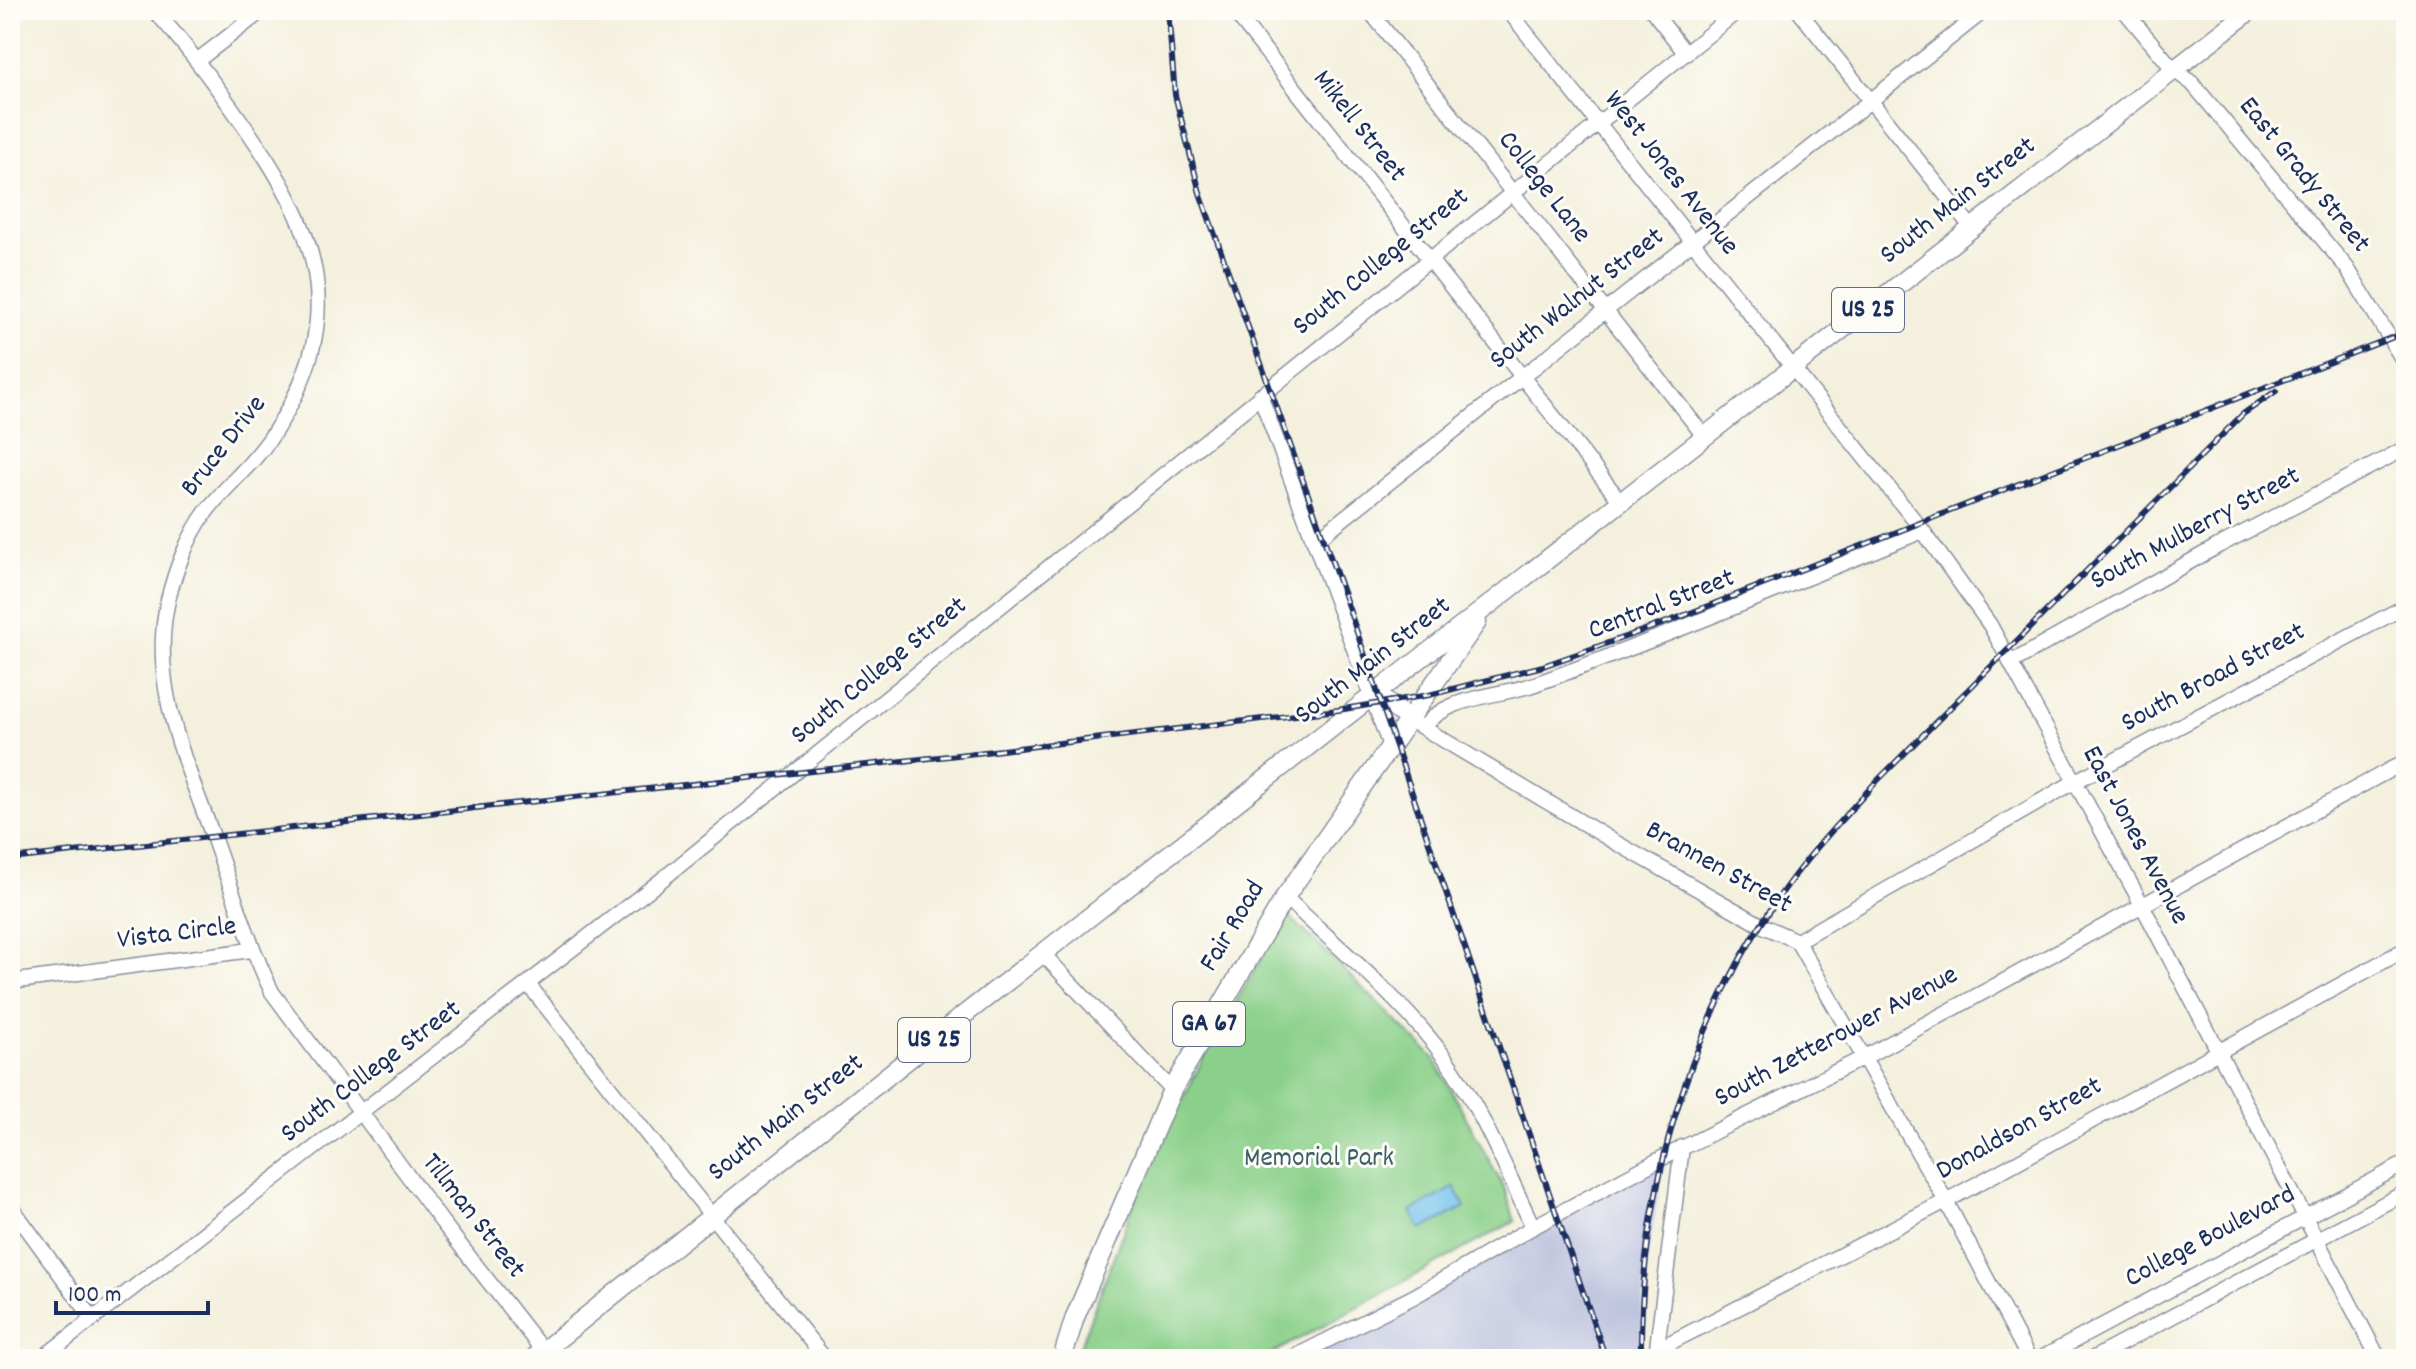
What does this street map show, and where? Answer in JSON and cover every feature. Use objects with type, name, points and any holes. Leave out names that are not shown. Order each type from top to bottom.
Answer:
[{"type":"main road","name":"South Main Street","points":[[538,1355],[710,1215],[2251,10]]},
{"type":"main road","name":"GA 67","points":[[1417,724],[1485,610]]},
{"type":"main road","points":[[1375,697],[1417,724]]},
{"type":"main road","name":"Fair Road","points":[[1062,1359],[1075,1317],[1172,1090],[1285,897],[1390,746],[1417,724]]},
{"type":"street","name":"Bruce Drive","points":[[154,10],[198,60],[254,139],[293,202],[307,231],[318,290],[316,323],[303,379],[271,438],[204,514],[183,554],[168,600],[162,644],[163,682],[182,758],[251,950]]},
{"type":"street","points":[[198,60],[263,10]]},
{"type":"street","name":"Mikell Street","points":[[1233,10],[1621,502]]},
{"type":"street","name":"College Lane","points":[[1369,10],[1704,436]]},
{"type":"street","name":"West Jones Avenue","points":[[1508,10],[1791,369]]},
{"type":"street","points":[[1652,10],[1686,54]]},
{"type":"street","name":"South College Street","points":[[41,1359],[528,984],[892,696],[1739,10]]},
{"type":"street","points":[[1798,10],[1972,228]]},
{"type":"street","name":"South Walnut Street","points":[[1315,541],[1985,10]]},
{"type":"street","name":"East Grady Street","points":[[2124,10],[2174,70],[2192,83],[2347,268],[2406,365]]},
{"type":"street","name":"East Jones Avenue","points":[[1791,369],[1923,531],[2012,662],[2379,1359]]},
{"type":"street","points":[[1260,395],[1375,697],[1390,746]]},
{"type":"street","name":"South Mulberry Street","points":[[2012,662],[2143,587],[2406,448]]},
{"type":"street","name":"Central Street","points":[[1417,724],[1448,708],[1533,685],[1923,531]]},
{"type":"street","name":"South Broad Street","points":[[1797,941],[2076,781],[2406,606]]},
{"type":"street","name":"Brannen Street","points":[[1417,724],[1640,856],[1761,925],[1797,941],[1946,1201],[2029,1359]]},
{"type":"street","name":"South Zetterower Avenue","points":[[1290,1359],[1415,1296],[1533,1227],[1682,1147],[1865,1057],[2141,903],[2406,761]]},
{"type":"street","points":[[1285,897],[1414,1021],[1445,1058],[1483,1120],[1533,1227]]},
{"type":"street","name":"Donaldson Street","points":[[1656,1354],[1946,1201],[2406,949]]},
{"type":"street","name":"Vista Circle","points":[[10,982],[251,950],[272,992],[361,1114]]},
{"type":"street","points":[[1044,955],[1172,1090]]},
{"type":"street","points":[[528,984],[825,1359]]},
{"type":"street","name":"Tillman Street","points":[[361,1114],[538,1355]]},
{"type":"street","points":[[1656,1354],[1682,1147]]},
{"type":"street","name":"College Boulevard","points":[[2040,1359],[2406,1163]]},
{"type":"street","name":"College Boulevard","points":[[2092,1359],[2406,1192]]},
{"type":"street","points":[[10,1205],[93,1319]]},
{"type":"shaded area","points":[[1666,1156],[1644,1273],[1641,1359],[1290,1359]]},
{"type":"green space","name":"Memorial Park","points":[[1287,914],[1434,1058],[1505,1190],[1515,1221],[1262,1359],[1075,1359],[1143,1179],[1203,1059]]},
{"type":"water","points":[[1455,1187],[1465,1207],[1421,1230],[1411,1211]]},
{"type":"railway","points":[[1168,10],[1175,95],[1200,193],[1350,612],[1606,1359]]},
{"type":"railway","points":[[10,859],[985,752],[1338,710],[1429,695],[1543,666],[1670,621],[2406,332]]},
{"type":"railway","points":[[1641,1359],[1642,1299],[1648,1240],[1674,1121],[1716,1007],[1743,954],[1775,903],[1811,855],[1877,781],[2243,414],[2276,391]]}]
